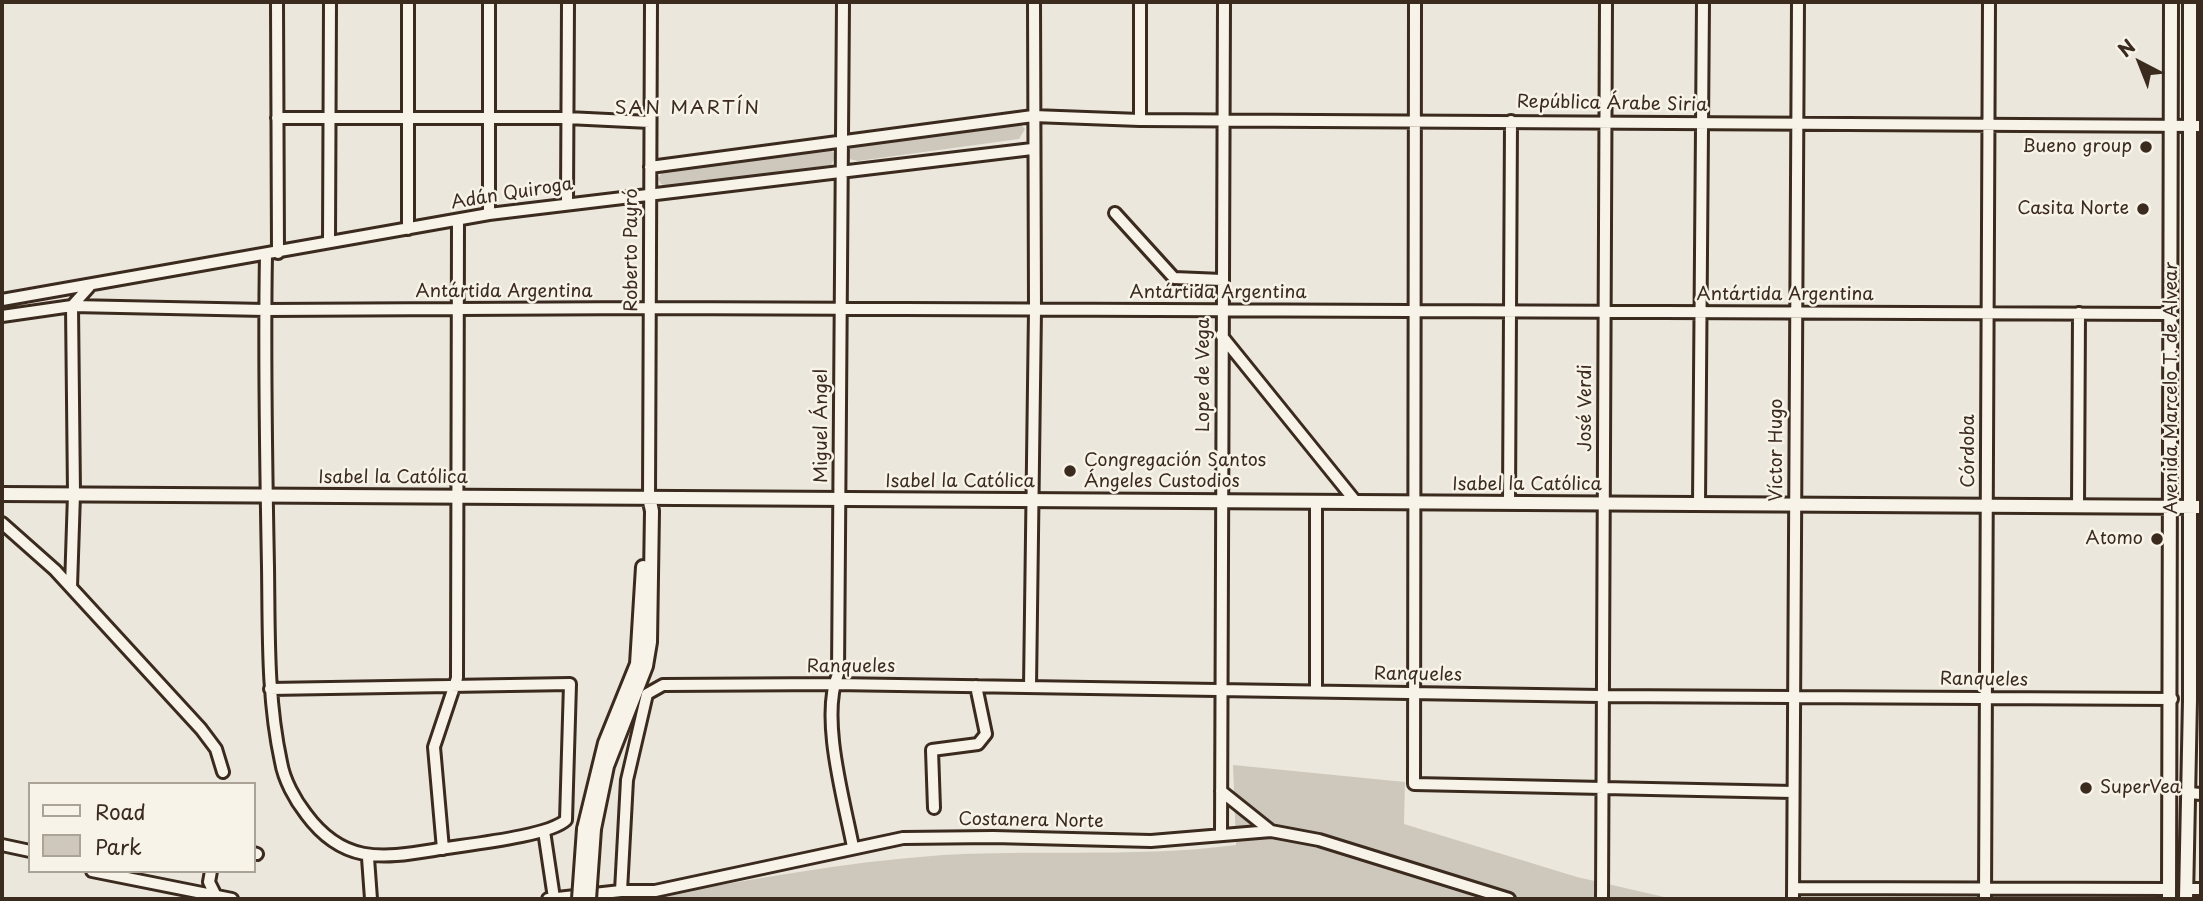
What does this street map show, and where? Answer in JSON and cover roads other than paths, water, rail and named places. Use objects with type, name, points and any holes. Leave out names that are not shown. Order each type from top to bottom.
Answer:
[{"type":"main road","name":"Avenida Marcelo T. de Alvear","points":[[2169,894],[2172,699],[2171,2]]},
{"type":"main road","name":"Avenida Marcelo T. de Alvear","points":[[2186,894],[2195,794],[2196,700],[2195,126],[2190,2]]},
{"type":"main road","name":"Isabel la Católica","points":[[2,494],[2195,507]]},
{"type":"main road","name":"Roberto Payró","points":[[589,829],[605,743],[637,664],[642,614],[645,512],[649,497]]},
{"type":"main road","points":[[2172,699],[2196,700]]},
{"type":"main road","points":[[579,899],[589,829]]},
{"type":"main road","points":[[589,829],[589,899]]},
{"type":"street","points":[[277,2],[278,253]]},
{"type":"street","points":[[329,242],[330,2]]},
{"type":"street","points":[[408,2],[408,229]]},
{"type":"street","points":[[489,2],[489,214]]},
{"type":"street","points":[[568,2],[568,203]]},
{"type":"street","name":"Roberto Payró","points":[[649,497],[651,2]]},
{"type":"street","name":"Miguel Ángel","points":[[843,2],[838,674],[831,692],[835,750],[853,847]]},
{"type":"street","points":[[1030,687],[1035,310],[1032,149],[1034,2]]},
{"type":"street","points":[[1140,2],[1140,120]]},
{"type":"street","name":"Lope de Vega","points":[[1221,833],[1223,690],[1220,501],[1224,2]]},
{"type":"street","points":[[1415,2],[1412,693],[1414,784],[1793,792]]},
{"type":"street","name":"José Verdi","points":[[1602,899],[1606,2]]},
{"type":"street","points":[[1699,504],[1703,2]]},
{"type":"street","name":"Víctor Hugo","points":[[1793,893],[1798,2]]},
{"type":"street","name":"Córdoba","points":[[1985,899],[1989,2]]},
{"type":"street","points":[[277,118],[409,116],[650,122]]},
{"type":"street","points":[[650,167],[1033,116]]},
{"type":"street","name":"República Árabe Siria","points":[[1033,116],[1140,120],[1605,120],[2195,126]]},
{"type":"street","points":[[1509,503],[1511,121]]},
{"type":"street","name":"Adán Quiroga","points":[[3,299],[89,287],[489,214],[1032,149]]},
{"type":"street","points":[[1115,213],[1174,278],[1222,280]]},
{"type":"street","points":[[443,849],[434,747],[444,710],[456,687],[458,219]]},
{"type":"street","points":[[266,255],[266,495],[270,689],[281,764],[296,797],[318,827],[346,848],[368,858],[443,849],[544,831],[560,825],[568,813],[570,684],[270,689]]},
{"type":"street","points":[[71,587],[74,494],[72,306],[89,287]]},
{"type":"street","points":[[3,299],[6,316],[72,306],[265,310]]},
{"type":"street","name":"Antártida Argentina","points":[[265,310],[650,308],[2170,314]]},
{"type":"street","points":[[2078,506],[2079,313]]},
{"type":"street","points":[[1221,335],[1356,502]]},
{"type":"street","points":[[1316,502],[1316,690]]},
{"type":"street","points":[[2,523],[71,587],[210,740],[223,772]]},
{"type":"street","name":"Ranqueles","points":[[621,891],[627,780],[647,694],[663,685],[834,684],[1601,696],[2172,699]]},
{"type":"street","points":[[934,808],[932,750],[978,744],[986,734],[976,686]]},
{"type":"street","points":[[1222,791],[1271,831]]},
{"type":"street","points":[[544,831],[551,899]]},
{"type":"street","name":"Costanera Norte","points":[[551,899],[621,891],[655,891],[902,838],[1151,841],[1193,839],[1221,833],[1271,831],[1319,840],[1509,899]]},
{"type":"street","points":[[2,845],[28,851]]},
{"type":"street","points":[[368,858],[371,899]]},
{"type":"street","points":[[102,873],[232,899]]},
{"type":"street","points":[[211,873],[209,882],[216,896]]},
{"type":"street","points":[[1793,893],[1984,887],[2169,894]]},
{"type":"street","points":[[2186,894],[2201,889]]},
{"type":"place","name":"Bueno group","points":[[2146,147]]},
{"type":"place","name":"Casita Norte","points":[[2143,209]]},
{"type":"place","name":"Congregación Santos Ángeles Custodios","points":[[1070,471]]},
{"type":"place","name":"Atomo","points":[[2157,539]]},
{"type":"place","name":"SuperVea","points":[[2086,788]]},
{"type":"district","name":"SAN MARTÍN","points":[[688,109]]}]
